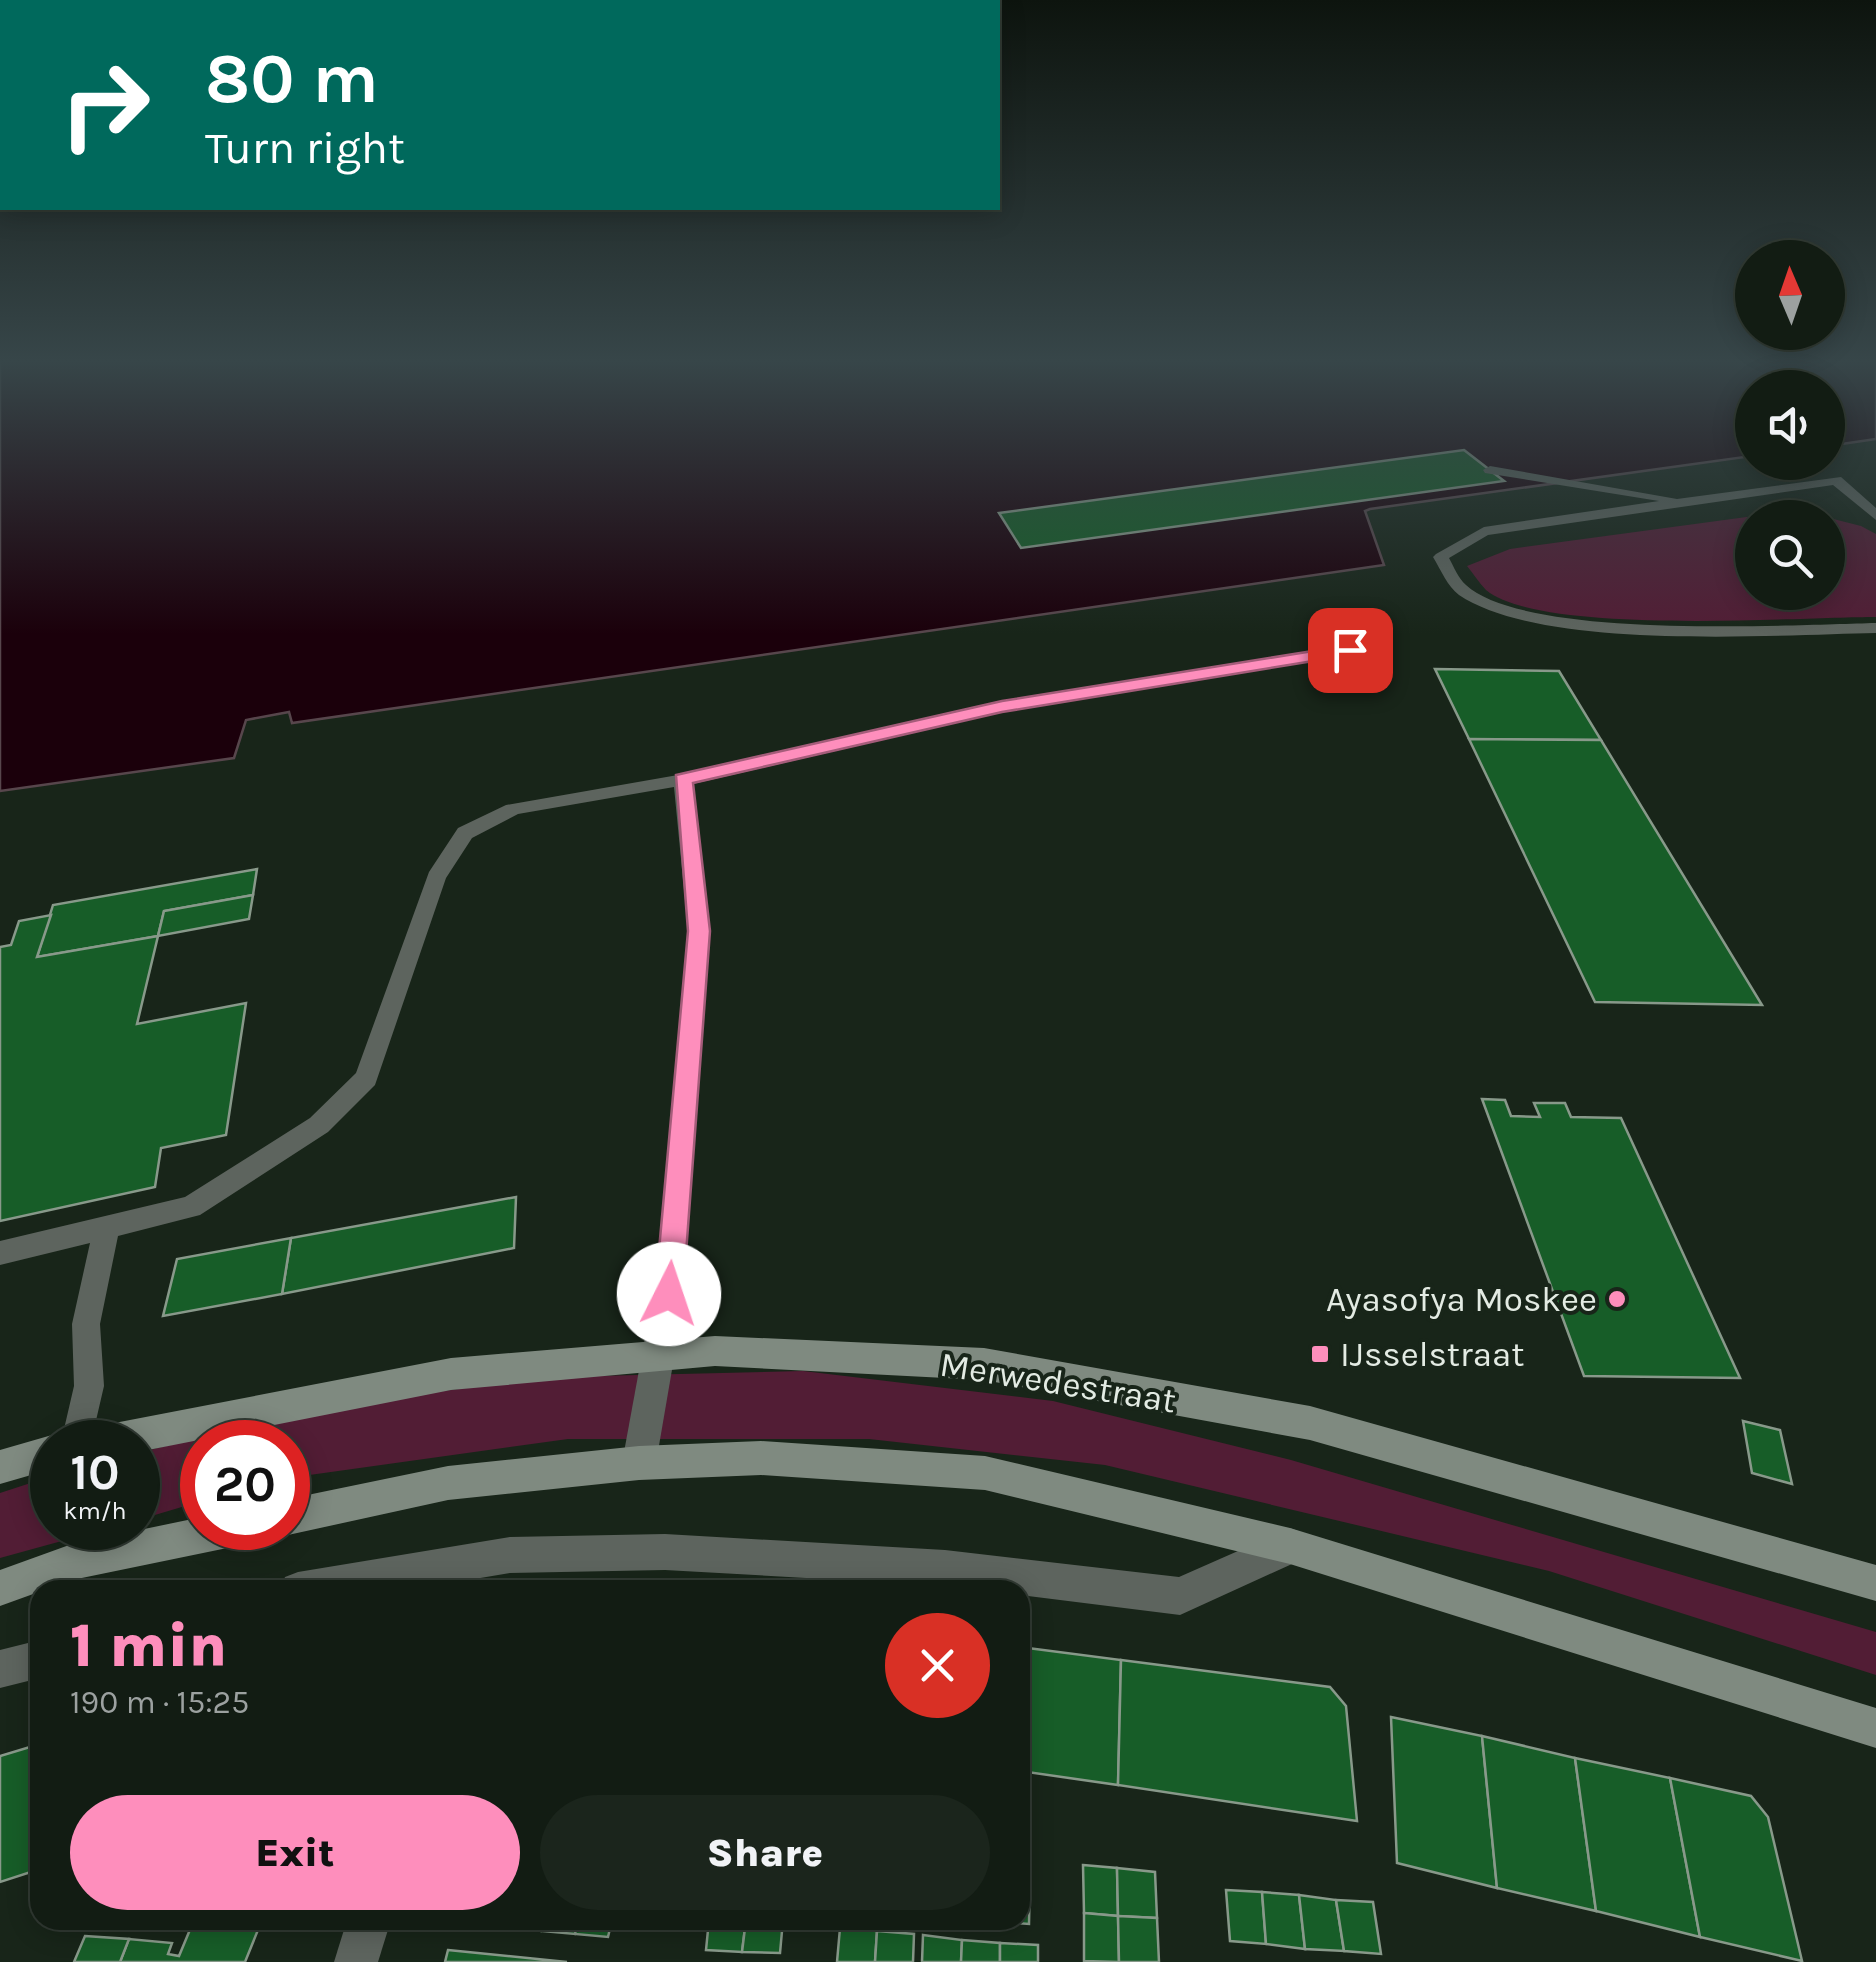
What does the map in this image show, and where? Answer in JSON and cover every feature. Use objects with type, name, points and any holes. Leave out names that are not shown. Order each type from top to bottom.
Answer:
[{"type":"main road","name":"Merwedestraat","points":[[160,1431],[451,1374],[715,1351],[984,1364],[1310,1423],[1876,1583]]},
{"type":"main road","points":[[0,1467],[30,1458]]},
{"type":"main road","points":[[310,1512],[448,1483],[640,1463],[762,1458],[984,1473],[1290,1546],[1876,1728]]},
{"type":"main road","points":[[0,1588],[72,1562],[180,1540]]},
{"type":"street","points":[[640,1463],[669,1294]]},
{"type":"street","points":[[359,1580],[510,1555],[665,1552],[945,1568],[1180,1596],[1290,1546]]},
{"type":"street","points":[[0,1670],[30,1662]]},
{"type":"street","points":[[356,1962],[366,1930]]},
{"type":"lane","points":[[1490,470],[1693,503]]},
{"type":"lane","points":[[1876,516],[1836,480],[1484,531],[1441,556],[1462,591],[1523,618],[1633,629],[1876,628]]},
{"type":"lane","points":[[0,1253],[191,1207],[320,1124],[366,1078],[436,877],[465,833],[513,809],[683,780],[1002,706],[1350,650]]},
{"type":"lane","points":[[669,1294],[699,931],[683,780]]},
{"type":"lane","points":[[81,1420],[88,1386],[86,1324],[106,1230]]},
{"type":"shaded area","points":[[0,451],[1735,451],[1735,458],[1370,509],[1365,511],[1384,565],[292,723],[289,712],[246,720],[234,758],[0,791]]},
{"type":"shaded area","points":[[1735,519],[1735,610],[1845,610],[1845,522],[1876,534],[1876,617],[1672,621],[1559,614],[1516,604],[1486,590],[1467,566],[1510,549]]},
{"type":"shaded area","points":[[803,1371],[1053,1401],[1291,1460],[1876,1632],[1876,1675],[1549,1571],[1105,1465],[869,1439],[568,1439],[310,1475],[310,1420],[269,1420],[325,1406],[554,1377]]},
{"type":"shaded area","points":[[180,1442],[180,1508],[160,1513],[160,1447]]},
{"type":"shaded area","points":[[30,1483],[30,1550],[0,1558],[0,1493]]},
{"type":"building","points":[[1460,451],[1504,481],[1021,548],[999,513]]},
{"type":"building","points":[[1435,669],[1559,671],[1601,740],[1469,739]]},
{"type":"building","points":[[1469,739],[1601,740],[1762,1005],[1595,1002]]},
{"type":"building","points":[[257,869],[253,895],[164,911],[158,936],[37,957],[53,905]]},
{"type":"building","points":[[253,895],[249,919],[158,936],[164,911]]},
{"type":"building","points":[[51,915],[37,957],[158,936],[137,1024],[246,1003],[226,1135],[161,1148],[155,1187],[0,1221],[0,947],[11,945],[19,921]]},
{"type":"building","points":[[1482,1099],[1505,1100],[1511,1116],[1540,1117],[1534,1103],[1565,1103],[1571,1117],[1621,1118],[1740,1378],[1584,1376]]},
{"type":"building","points":[[516,1197],[514,1248],[282,1294],[291,1238]]},
{"type":"building","points":[[291,1238],[282,1294],[163,1316],[177,1259]]},
{"type":"building","points":[[1743,1421],[1780,1430],[1792,1484],[1752,1473]]},
{"type":"building","points":[[1030,1648],[1121,1660],[1118,1785],[1030,1772]]},
{"type":"building","points":[[1121,1660],[1330,1687],[1346,1706],[1357,1821],[1118,1785]]},
{"type":"building","points":[[1391,1717],[1482,1736],[1497,1888],[1397,1863]]},
{"type":"building","points":[[1482,1736],[1575,1758],[1596,1911],[1497,1888]]},
{"type":"building","points":[[30,1747],[30,1872],[0,1882],[0,1756]]},
{"type":"building","points":[[1575,1758],[1670,1778],[1700,1937],[1596,1911]]},
{"type":"building","points":[[1670,1778],[1751,1796],[1768,1817],[1802,1961],[1700,1937]]},
{"type":"building","points":[[1083,1865],[1117,1868],[1118,1916],[1084,1913]]},
{"type":"building","points":[[1117,1868],[1155,1872],[1157,1918],[1118,1916]]},
{"type":"building","points":[[1226,1890],[1262,1892],[1266,1944],[1230,1941]]},
{"type":"building","points":[[1262,1892],[1299,1895],[1305,1949],[1266,1944]]},
{"type":"building","points":[[1299,1895],[1336,1900],[1344,1951],[1305,1949]]},
{"type":"building","points":[[1336,1900],[1373,1902],[1381,1954],[1344,1951]]},
{"type":"building","points":[[1084,1913],[1118,1916],[1119,1962],[1084,1961]]},
{"type":"building","points":[[1118,1916],[1157,1918],[1159,1962],[1119,1962]]},
{"type":"building","points":[[190,1930],[258,1930],[245,1962],[120,1962],[129,1939],[172,1943],[168,1954],[179,1956]]},
{"type":"building","points":[[541,1930],[576,1930],[575,1934]]},
{"type":"building","points":[[576,1930],[610,1930],[608,1937],[575,1934]]},
{"type":"building","points":[[708,1930],[745,1930],[742,1952],[706,1950]]},
{"type":"building","points":[[745,1930],[782,1930],[780,1953],[742,1952]]},
{"type":"building","points":[[840,1930],[877,1931],[875,1962],[837,1962]]},
{"type":"building","points":[[877,1931],[914,1934],[913,1962],[875,1962]]},
{"type":"building","points":[[923,1935],[962,1940],[961,1962],[922,1962]]},
{"type":"building","points":[[85,1936],[129,1939],[120,1962],[74,1962]]},
{"type":"building","points":[[962,1940],[1000,1943],[1000,1962],[961,1962]]},
{"type":"building","points":[[1000,1943],[1038,1945],[1038,1962],[1000,1962]]},
{"type":"building","points":[[448,1950],[567,1962],[445,1962]]},
{"type":"place","name":"Ayasofya Moskee","points":[[1617,1299]]},
{"type":"place","name":"IJsselstraat","points":[[1320,1354]]},
{"type":"route","points":[[669,1294],[699,931],[683,780],[1002,706],[1350,650]]}]
